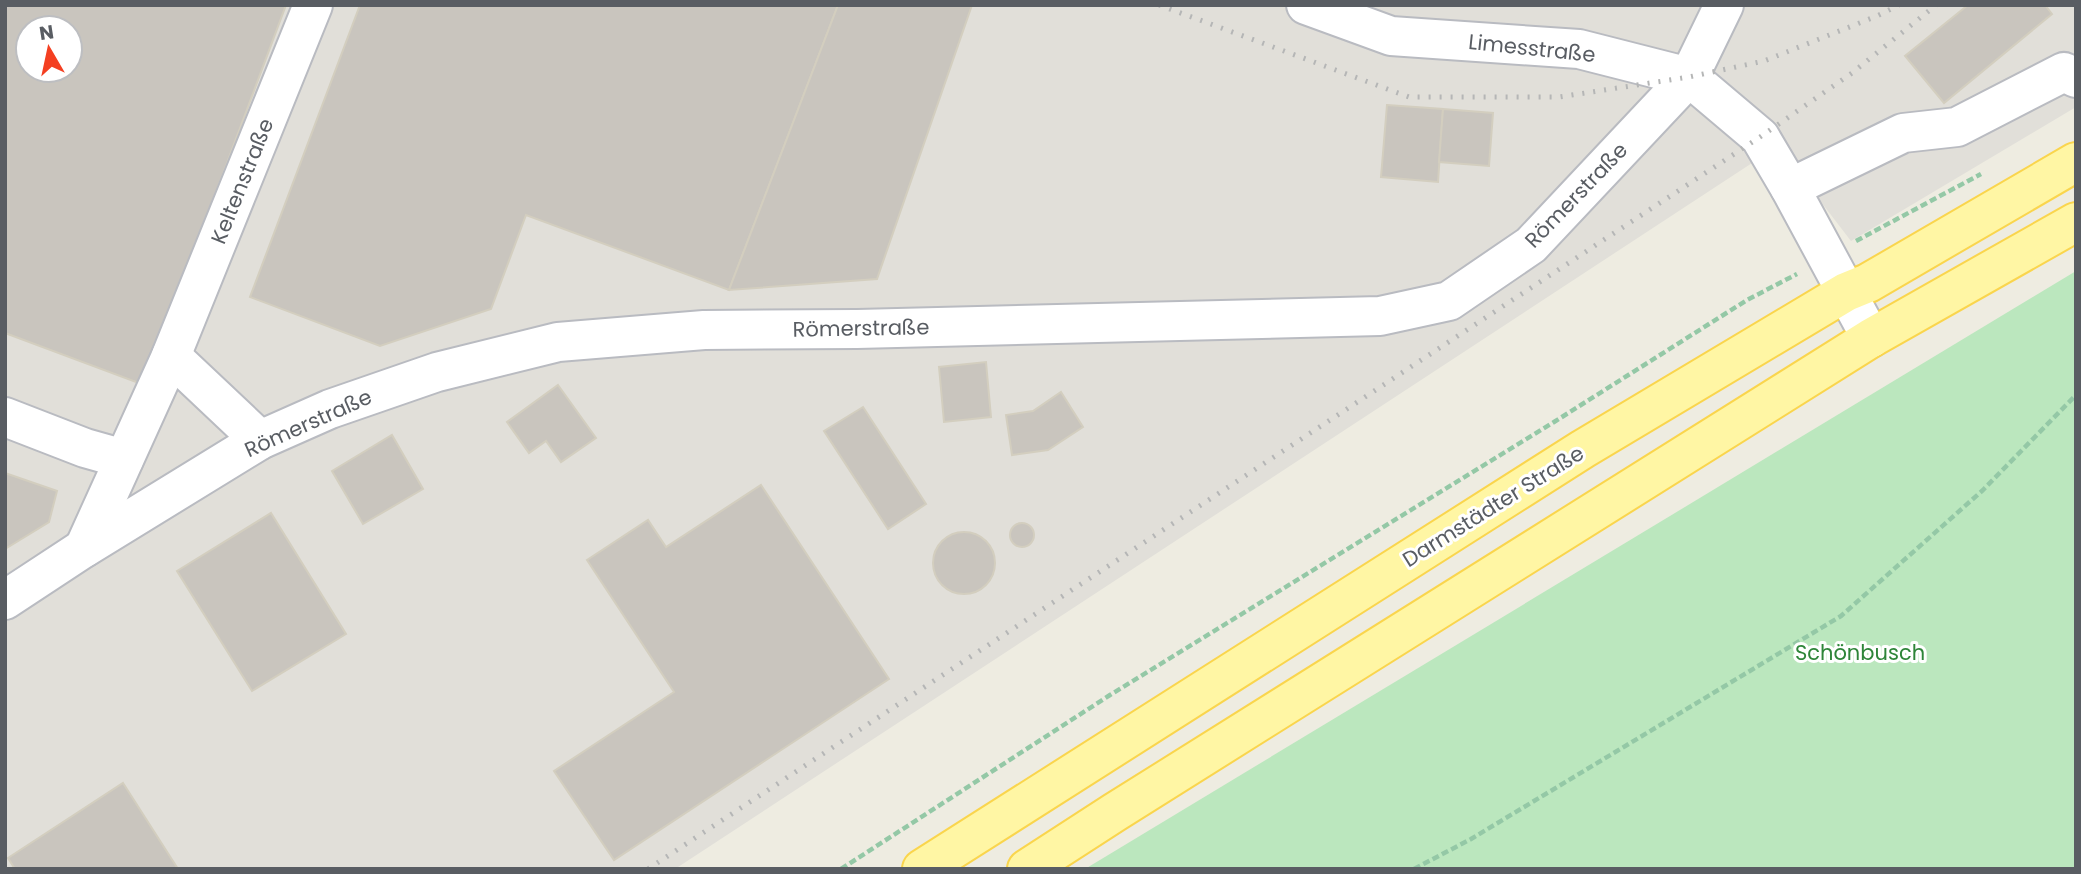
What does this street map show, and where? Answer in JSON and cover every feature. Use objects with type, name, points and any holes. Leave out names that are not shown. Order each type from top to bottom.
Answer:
[{"type":"main road","name":"Darmstädter Straße","points":[[922,869],[1583,449],[1846,292],[1868,283],[2076,162]]},
{"type":"main road","points":[[1027,869],[1871,338],[2076,222]]},
{"type":"street","name":"Keltenstraße","points":[[84,548],[171,356],[313,5]]},
{"type":"street","name":"Limesstraße","points":[[1306,5],[1391,36],[1579,50],[1689,77],[1760,137],[1871,338]]},
{"type":"street","name":"Römerstraße","points":[[5,600],[260,440],[330,409],[437,372],[558,342],[704,330],[857,329],[1380,316],[1449,302],[1531,245],[1689,77],[1724,5]]},
{"type":"street","points":[[1790,188],[1903,133],[1957,127],[2064,72],[2076,78]]},
{"type":"street","points":[[171,356],[260,440]]},
{"type":"street","points":[[5,417],[85,448],[124,459]]},
{"type":"path","points":[[841,869],[1110,695],[1747,300],[1986,171]]},
{"type":"path","points":[[1414,869],[1471,839],[1841,616],[1983,490],[2076,395]]},
{"type":"shaded area","points":[[5,5],[2076,5],[2076,107],[1851,241],[1778,146],[675,869],[5,869]]},
{"type":"green space","name":"Schönbusch","points":[[2076,271],[2076,869],[1085,869]]},
{"type":"building","points":[[5,5],[286,5],[144,385],[5,333]]},
{"type":"building","points":[[360,5],[838,5],[729,290],[526,215],[491,309],[380,346],[250,297]]},
{"type":"building","points":[[838,5],[972,5],[877,279],[729,290]]},
{"type":"building","points":[[1968,5],[2045,5],[2052,14],[1944,103],[1905,56]]},
{"type":"building","points":[[1387,105],[1443,109],[1438,182],[1381,177]]},
{"type":"building","points":[[1443,109],[1493,113],[1489,166],[1439,162]]},
{"type":"building","points":[[986,362],[991,417],[944,422],[939,367]]},
{"type":"building","points":[[558,385],[596,438],[561,462],[546,441],[529,453],[507,422]]},
{"type":"building","points":[[1061,392],[1083,427],[1048,450],[1012,455],[1006,415],[1033,411]]},
{"type":"building","points":[[863,407],[926,504],[888,529],[824,431]]},
{"type":"building","points":[[392,435],[423,489],[363,524],[332,471]]},
{"type":"building","points":[[5,473],[57,491],[49,522],[5,549]]},
{"type":"building","points":[[761,485],[889,679],[614,860],[554,771],[674,692],[587,560],[648,520],[666,547]]},
{"type":"building","points":[[271,513],[346,634],[252,691],[177,571]]},
{"type":"building","points":[[1022,523],[1033,530],[1034,535],[1027,546],[1022,547],[1011,540],[1010,535],[1017,524]]},
{"type":"building","points":[[964,532],[976,534],[986,541],[993,551],[993,575],[986,585],[976,592],[964,594],[952,592],[942,585],[935,575],[933,563],[935,551],[942,541],[952,534]]},
{"type":"building","points":[[123,783],[178,869],[15,869],[8,858]]},
{"type":"railway","points":[[1159,5],[1409,97],[1559,97],[1689,77],[1764,61],[1899,5]]},
{"type":"railway","points":[[648,869],[1760,137],[1852,73],[1936,5]]}]
